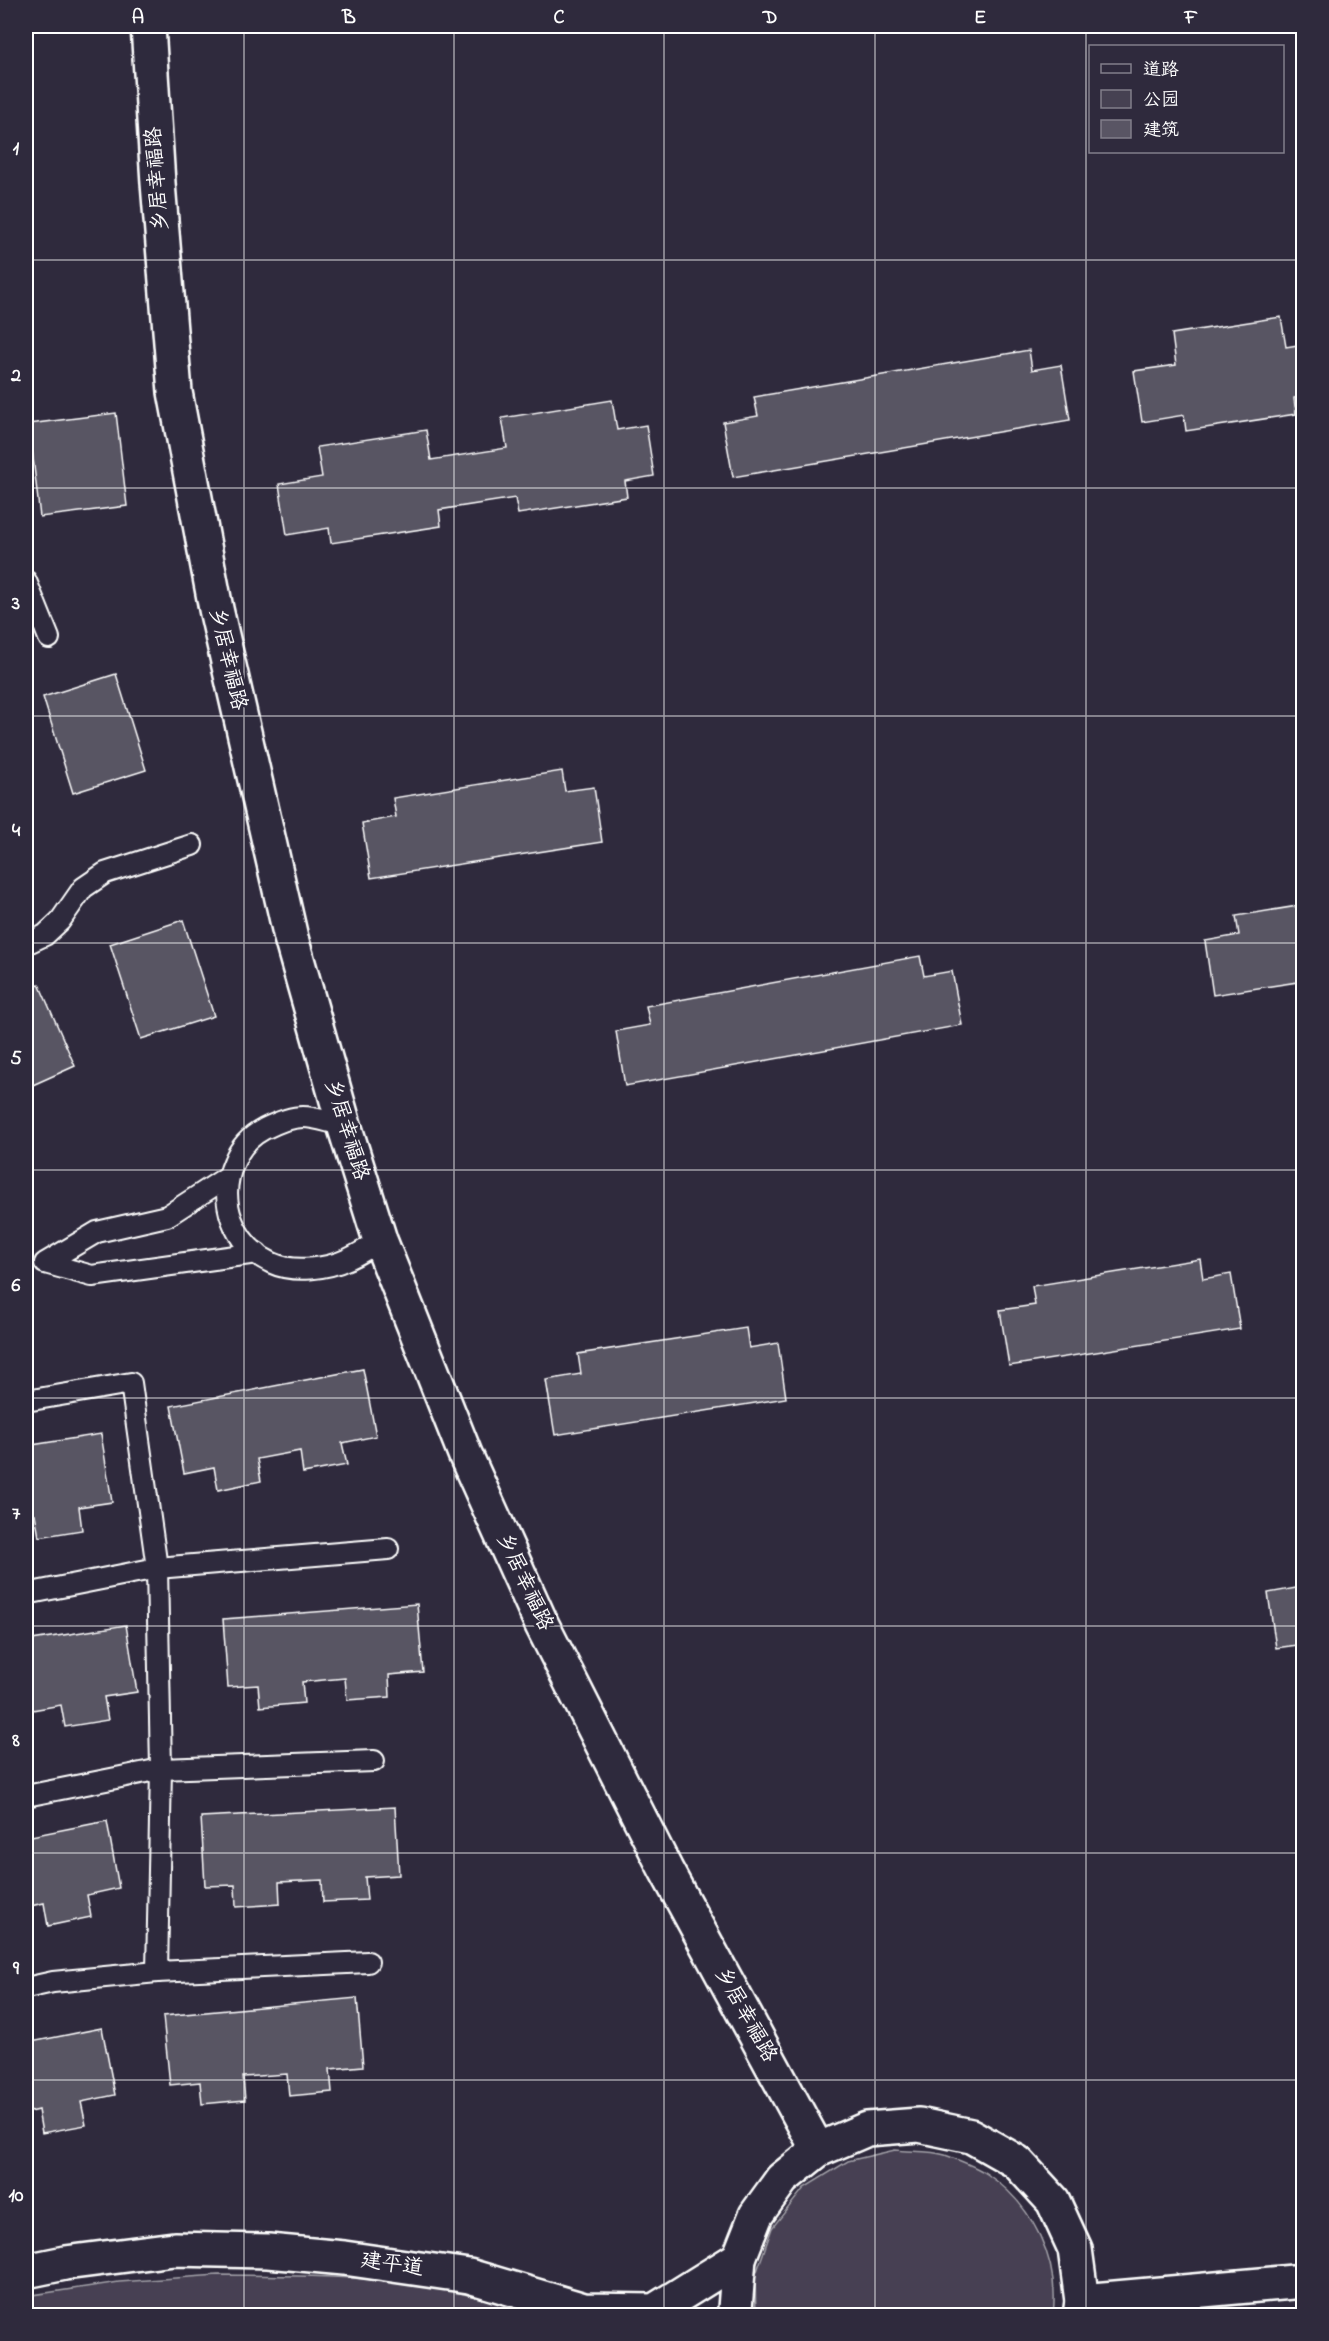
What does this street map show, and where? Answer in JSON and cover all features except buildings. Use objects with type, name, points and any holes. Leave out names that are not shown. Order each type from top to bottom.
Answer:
[{"type":"street","name":"乡居幸福路","points":[[148,26],[175,392],[216,609],[286,916],[344,1125],[380,1240],[465,1454],[542,1625],[666,1870],[818,2150]]},
{"type":"street","points":[[736,2316],[740,2258],[756,2216],[782,2178],[818,2150],[867,2129],[920,2125],[971,2136],[1017,2162],[1053,2201],[1076,2249],[1081,2308],[1304,2281]]},
{"type":"street","name":"建平道","points":[[26,2271],[65,2263],[174,2249],[268,2251],[344,2258],[469,2276],[584,2310],[654,2313],[740,2258]]},
{"type":"lane","points":[[26,581],[49,638]]},
{"type":"lane","points":[[26,944],[45,935],[60,921],[83,888],[105,873],[192,845]]},
{"type":"lane","points":[[344,1125],[303,1117],[273,1125],[254,1134],[240,1148],[227,1177],[230,1217],[240,1239],[257,1253],[272,1263],[293,1268],[315,1268],[347,1260],[380,1240]]},
{"type":"lane","points":[[35,1264],[97,1232],[167,1216],[227,1177]]},
{"type":"lane","points":[[35,1264],[92,1276],[257,1253]]},
{"type":"lane","points":[[26,1401],[131,1383],[157,1569],[161,1769],[157,1972]]},
{"type":"lane","points":[[26,1594],[157,1569],[388,1549]]},
{"type":"lane","points":[[26,1796],[161,1769],[374,1761]]},
{"type":"lane","points":[[26,1988],[53,1982],[157,1972],[368,1962]]},
{"type":"green space","points":[[895,2150],[939,2153],[966,2163],[987,2174],[1018,2202],[1040,2236],[1047,2255],[1054,2295],[1053,2315],[756,2315],[755,2277],[772,2228],[804,2188],[848,2161]]},
{"type":"green space","points":[[218,2275],[344,2278],[406,2283],[490,2300],[510,2307],[523,2315],[26,2316],[26,2296],[119,2282]]}]
